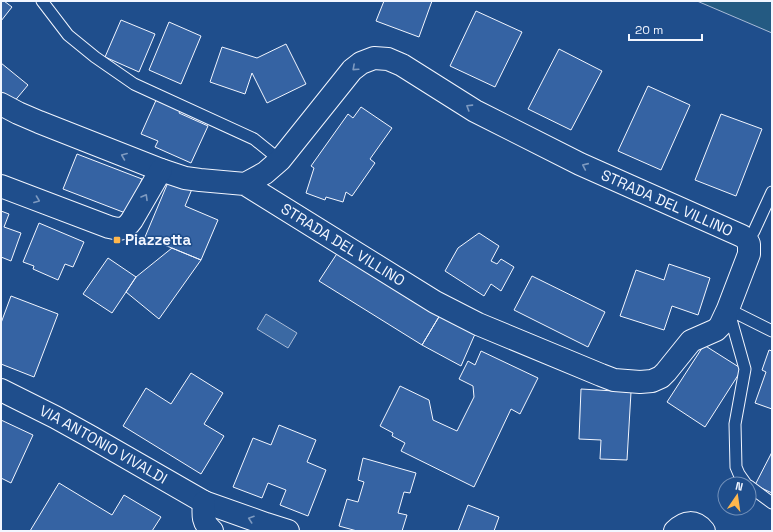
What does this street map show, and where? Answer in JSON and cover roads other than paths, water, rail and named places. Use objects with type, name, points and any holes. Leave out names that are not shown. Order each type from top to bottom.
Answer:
[{"type":"street","name":"STRADA DEL VILLINO","points":[[1,104],[39,122],[184,178],[245,184],[435,302],[478,324],[614,380],[640,382],[652,381],[661,377],[691,341],[716,330],[720,326],[728,309],[748,247],[742,236],[580,164],[475,111],[402,65],[388,59],[374,58],[361,63],[352,70],[280,160],[265,173],[245,184]]},
{"type":"street","points":[[1,186],[109,227],[123,229],[132,220],[161,170]]},
{"type":"street","name":"VIA ANTONIO VIVALDI","points":[[1,390],[55,417],[204,502],[288,531]]},
{"type":"street","points":[[204,502],[203,516],[205,522],[212,531]]},
{"type":"street","points":[[675,531],[682,524],[690,523],[700,526],[704,531]]},
{"type":"lane","points":[[42,1],[68,35],[101,62],[134,84],[254,139],[280,160]]},
{"type":"lane","points":[[748,247],[772,192]]},
{"type":"lane","points":[[728,309],[772,331]]},
{"type":"lane","points":[[728,309],[745,369],[735,424],[736,467],[740,476]]},
{"type":"lane","points":[[757,492],[772,503]]},
{"type":"place","name":"Piazzetta","points":[[117,240]]}]
